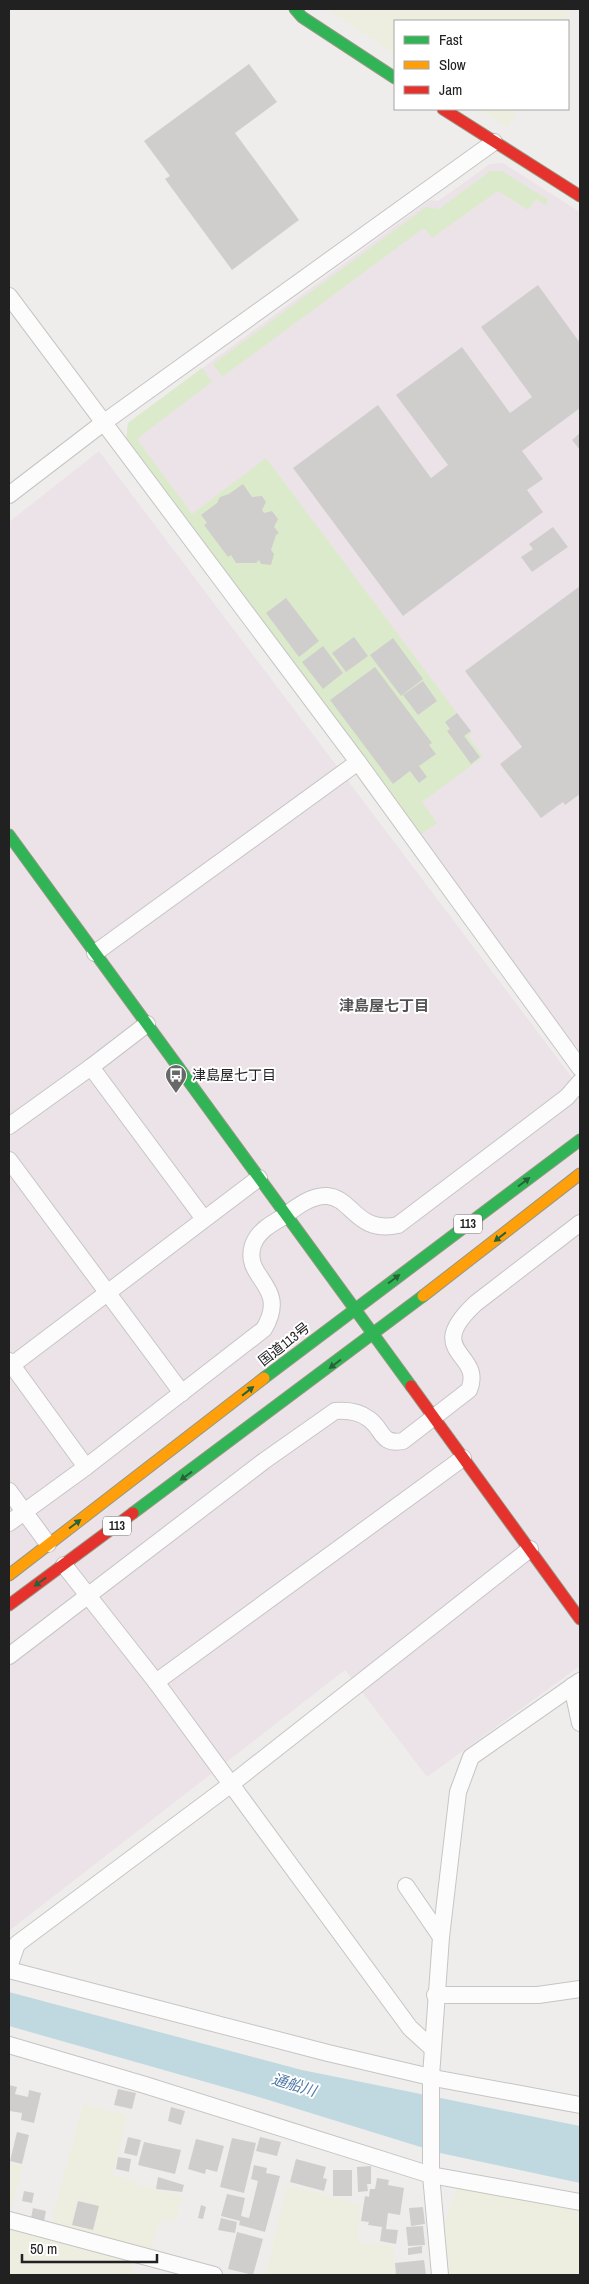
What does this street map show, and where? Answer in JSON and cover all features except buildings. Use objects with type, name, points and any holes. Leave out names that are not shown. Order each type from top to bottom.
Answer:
[{"type":"main road","points":[[295,9],[302,17],[394,77]]},
{"type":"main road","points":[[445,110],[580,196]]},
{"type":"main road","points":[[9,835],[435,1417],[580,1619]]},
{"type":"main road","name":"国道113号","points":[[9,1575],[210,1422],[355,1308],[580,1140]]},
{"type":"main road","name":"113","points":[[9,1606],[374,1335],[580,1174]]},
{"type":"street","points":[[9,495],[103,423],[494,142]]},
{"type":"street","points":[[9,296],[358,762],[580,1068]]},
{"type":"street","points":[[95,953],[358,762]]},
{"type":"street","points":[[9,1126],[147,1024]]},
{"type":"street","points":[[91,1067],[204,1220]]},
{"type":"street","points":[[9,1523],[86,1467],[264,1329],[270,1319],[273,1307],[271,1291],[255,1269],[251,1258],[257,1237],[264,1230],[308,1200],[327,1196],[341,1201],[354,1214],[369,1224],[384,1228],[398,1225],[567,1097],[580,1082]]},
{"type":"street","points":[[9,1160],[182,1393]]},
{"type":"street","points":[[86,1467],[10,1363],[259,1178]]},
{"type":"street","points":[[9,1656],[264,1461],[335,1411],[345,1410],[364,1415],[372,1421],[386,1440],[394,1443],[403,1441],[435,1417],[469,1390],[473,1382],[472,1372],[453,1343],[453,1331],[461,1317],[476,1303],[580,1223]]},
{"type":"street","points":[[156,1682],[463,1458]]},
{"type":"street","points":[[9,1491],[48,1544]]},
{"type":"street","points":[[9,1967],[17,1944],[230,1785],[530,1549]]},
{"type":"street","points":[[64,1565],[86,1596],[156,1682],[410,2028],[432,2048]]},
{"type":"street","points":[[440,2275],[431,2175],[432,2048],[435,1996],[458,1792],[471,1757],[576,1684],[580,1723]]},
{"type":"street","points":[[406,1886],[441,1937]]},
{"type":"street","points":[[9,1970],[328,2053],[439,2079],[580,2105]]},
{"type":"street","points":[[435,1996],[538,1995],[580,1989]]},
{"type":"street","points":[[9,2045],[144,2085],[431,2175],[580,2202]]},
{"type":"street","points":[[9,2220],[214,2275]]},
{"type":"shaded area","points":[[327,9],[570,9],[564,20],[394,20],[394,53]]},
{"type":"shaded area","points":[[481,110],[517,110],[508,128]]},
{"type":"shaded area","points":[[503,163],[580,212],[580,1052],[126,441],[128,423],[430,200],[438,201],[490,164]]},
{"type":"shaded area","points":[[99,451],[580,1088],[580,1666],[427,1777],[345,1670],[9,1931],[9,522]]},
{"type":"shaded area","points":[[83,2104],[127,2115],[113,2175],[137,2181],[137,2185],[182,2196],[175,2222],[160,2219],[151,2251],[136,2247],[132,2262],[133,2275],[9,2275],[9,2228],[47,2238]]},
{"type":"shaded area","points":[[9,2163],[23,2166],[9,2215]]},
{"type":"shaded area","points":[[287,2185],[360,2204],[358,2242],[393,2246],[396,2275],[266,2275]]},
{"type":"shaded area","points":[[465,2187],[580,2209],[580,2275],[450,2275],[445,2223],[457,2188]]},
{"type":"green space","points":[[490,171],[502,171],[547,199],[547,206],[536,199],[528,210],[498,191],[432,238],[424,228],[222,377],[213,364],[426,207],[439,209]]},
{"type":"green space","points":[[202,368],[212,382],[137,439],[192,514],[266,458],[472,733],[468,736],[483,757],[422,802],[437,823],[419,836],[126,441],[128,423]]},
{"type":"water","name":"通船川","points":[[9,1992],[302,2070],[580,2126],[580,2183],[440,2153],[262,2098],[9,2026]]},
{"type":"traffic: fast","points":[[295,9],[302,17],[394,77]]},
{"type":"traffic: fast","points":[[9,835],[411,1386]]},
{"type":"traffic: fast","points":[[264,1378],[580,1140]]},
{"type":"traffic: fast","points":[[133,1513],[423,1296]]},
{"type":"traffic: slow","points":[[423,1296],[580,1174]]},
{"type":"traffic: slow","points":[[9,1575],[264,1378]]},
{"type":"traffic: jam","points":[[445,110],[580,196]]},
{"type":"traffic: jam","points":[[411,1386],[580,1619]]},
{"type":"traffic: jam","points":[[9,1605],[133,1513]]},
{"type":"place","name":"津島屋七丁目","points":[[176,1094]]},
{"type":"district","name":"津島屋七丁目","points":[[384,1006]]}]
